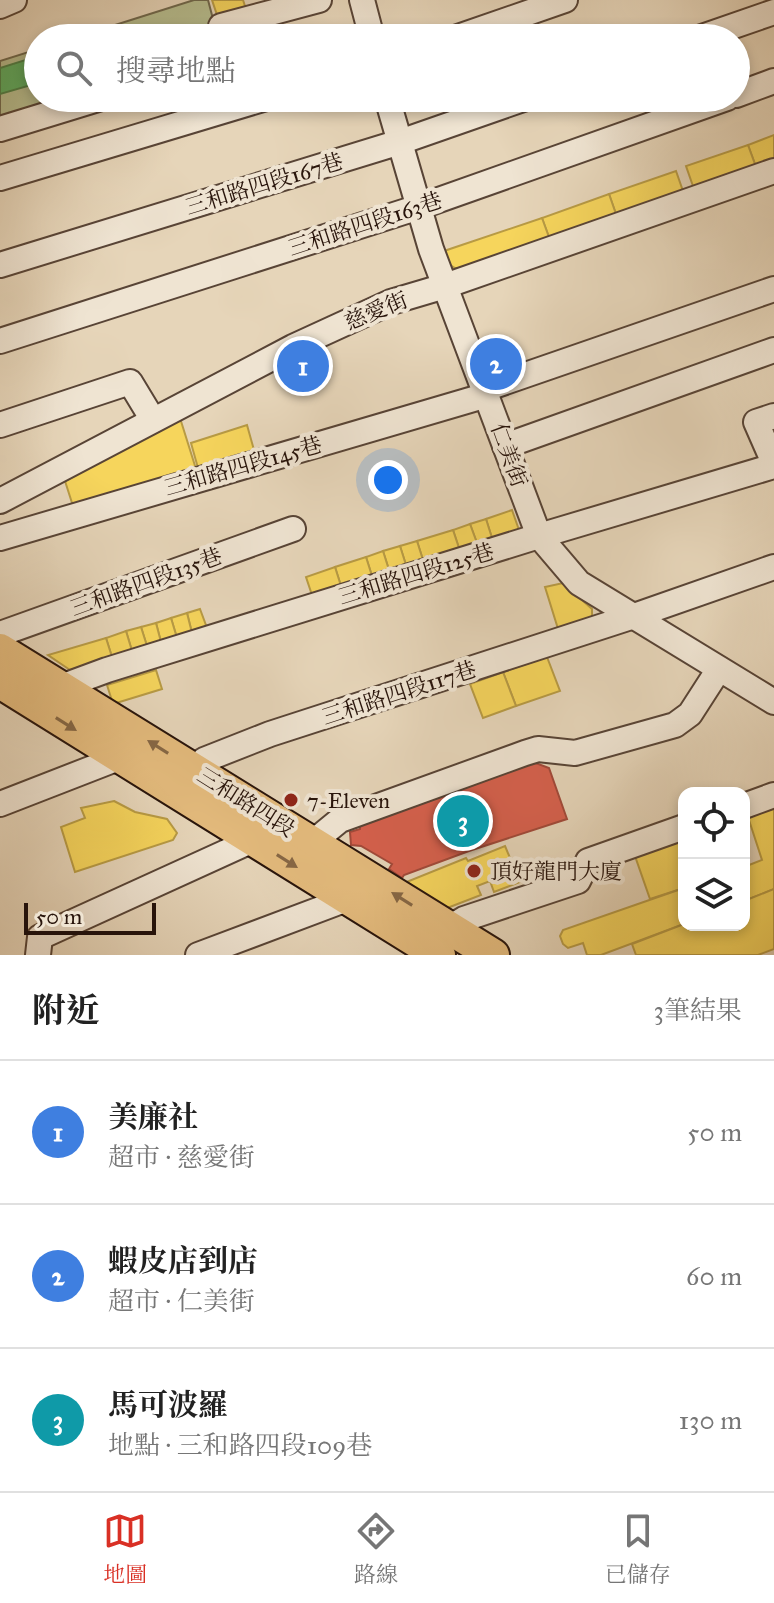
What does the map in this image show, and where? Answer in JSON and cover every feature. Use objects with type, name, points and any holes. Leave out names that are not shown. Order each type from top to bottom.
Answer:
[{"type":"main road","name":"三和路四段","points":[[0,650],[61,687],[190,784],[253,840],[347,899],[438,947],[493,955]]},
{"type":"main road","name":"三和路四段","points":[[0,682],[121,757],[190,784],[312,843],[438,947]]},
{"type":"street","points":[[0,6],[14,0]]},
{"type":"street","points":[[229,24],[319,0]]},
{"type":"street","points":[[362,0],[368,24]]},
{"type":"street","points":[[496,24],[565,0]]},
{"type":"street","points":[[739,24],[774,12]]},
{"type":"street","points":[[750,90],[774,81]]},
{"type":"street","points":[[0,129],[55,112]]},
{"type":"street","points":[[0,178],[219,112]]},
{"type":"street","name":"仁美街","points":[[391,112],[445,286],[539,536],[579,583],[774,702]]},
{"type":"street","name":"三和路四段167巷","points":[[0,265],[400,142],[486,112]]},
{"type":"street","name":"三和路四段163巷","points":[[0,341],[419,207],[687,112]]},
{"type":"street","name":"慈愛街","points":[[0,501],[307,341],[391,302],[774,171]]},
{"type":"street","name":"三和路四段145巷","points":[[0,538],[486,392],[774,289]]},
{"type":"street","points":[[505,446],[774,350]]},
{"type":"street","points":[[0,425],[130,382],[153,420]]},
{"type":"street","points":[[774,416],[756,422],[774,465]]},
{"type":"street","name":"三和路四段125巷","points":[[61,687],[774,465]]},
{"type":"street","name":"三和路四段135巷","points":[[0,634],[293,529]]},
{"type":"street","name":"三和路四段117巷","points":[[190,784],[204,760],[270,734],[634,616],[774,567]]},
{"type":"street","points":[[312,843],[340,820],[525,753],[538,749],[575,753],[675,725],[690,714],[719,669]]},
{"type":"street","points":[[0,804],[121,757]]},
{"type":"street","points":[[750,804],[774,795]]},
{"type":"street","points":[[438,947],[464,919],[578,881],[588,861],[678,829]]},
{"type":"street","points":[[38,955],[40,937],[253,840]]},
{"type":"street","points":[[198,955],[347,899]]},
{"type":"green space","points":[[194,0],[208,0],[214,24],[118,24]]},
{"type":"green space","points":[[24,53],[24,112],[39,112],[0,124],[0,61]]},
{"type":"building: 住宅","points":[[212,0],[243,0],[248,15],[220,24]]},
{"type":"building: 住宅","points":[[774,135],[774,161],[756,167],[748,145]]},
{"type":"building: 住宅","points":[[748,145],[756,167],[694,189],[686,166]]},
{"type":"building: 住宅","points":[[676,171],[684,194],[617,217],[609,194]]},
{"type":"building: 住宅","points":[[609,194],[617,217],[550,240],[542,218]]},
{"type":"building: 住宅","points":[[542,218],[550,240],[469,268],[455,268],[447,263],[444,251]]},
{"type":"building: 住宅","points":[[180,418],[196,469],[73,506],[65,481]]},
{"type":"building: 住宅","points":[[247,425],[254,450],[198,468],[191,443]]},
{"type":"building: 住宅","points":[[512,510],[519,530],[492,538],[486,519]]},
{"type":"building: 住宅","points":[[486,519],[492,538],[477,543],[470,524]]},
{"type":"building: 住宅","points":[[470,524],[477,543],[459,548],[453,530]]},
{"type":"building: 住宅","points":[[453,530],[459,548],[423,560],[417,541]]},
{"type":"building: 住宅","points":[[417,541],[423,560],[406,565],[400,546]]},
{"type":"building: 住宅","points":[[400,546],[406,565],[389,570],[383,551]]},
{"type":"building: 住宅","points":[[383,551],[389,570],[372,576],[366,557]]},
{"type":"building: 住宅","points":[[366,557],[372,576],[341,586],[335,567]]},
{"type":"building: 住宅","points":[[335,567],[341,586],[312,595],[306,577]]},
{"type":"building: 住宅","points":[[563,583],[592,609],[592,622],[559,632],[545,587]]},
{"type":"building: 住宅","points":[[200,609],[207,628],[192,633],[187,613]]},
{"type":"building: 住宅","points":[[187,613],[192,633],[177,638],[171,618]]},
{"type":"building: 住宅","points":[[171,618],[177,638],[161,642],[156,623]]},
{"type":"building: 住宅","points":[[156,623],[161,642],[147,646],[141,627]]},
{"type":"building: 住宅","points":[[141,627],[147,646],[132,651],[126,631]]},
{"type":"building: 住宅","points":[[126,631],[132,651],[112,657],[106,638]]},
{"type":"building: 住宅","points":[[106,638],[112,657],[70,670],[48,655]]},
{"type":"building: 住宅","points":[[547,657],[560,691],[516,706],[503,672]]},
{"type":"building: 住宅","points":[[156,670],[162,689],[113,704],[107,685]]},
{"type":"building: 住宅","points":[[503,672],[516,706],[483,718],[470,684]]},
{"type":"building: 住宅","points":[[114,801],[135,812],[167,819],[177,833],[173,840],[75,872],[61,827],[85,818],[81,808]]},
{"type":"building: 住宅","points":[[774,801],[774,889],[750,899],[750,865],[762,860],[750,823],[750,813],[764,812],[761,805]]},
{"type":"building: 住宅","points":[[678,841],[678,890],[650,899],[635,856]]},
{"type":"building: 住宅","name":"頂好龍門大廈","points":[[505,846],[520,882],[494,892],[490,881],[477,886],[481,895],[442,910],[404,883],[466,858],[468,861]]},
{"type":"building: 住宅","points":[[774,889],[774,949],[758,955],[636,955],[632,944],[678,926],[678,931],[750,931],[750,899]]},
{"type":"building: 住宅","points":[[678,890],[678,926],[601,955],[587,955],[583,943],[568,948],[560,936],[563,930]]},
{"type":"building: 商業","points":[[533,762],[549,768],[567,819],[469,851],[402,878],[389,869],[392,864],[361,846],[351,845],[350,832],[360,829],[360,823]]},
{"type":"building: 公共","points":[[24,60],[24,87],[0,94],[0,68]]},
{"type":"place","name":"蝦皮店到店","points":[[496,364]]},
{"type":"place","name":"美廉社","points":[[303,366]]},
{"type":"place","name":"7-Eleven","points":[[291,800]]},
{"type":"place","name":"馬可波羅","points":[[463,821]]},
{"type":"place","name":"頂好龍門大廈","points":[[474,871]]}]
